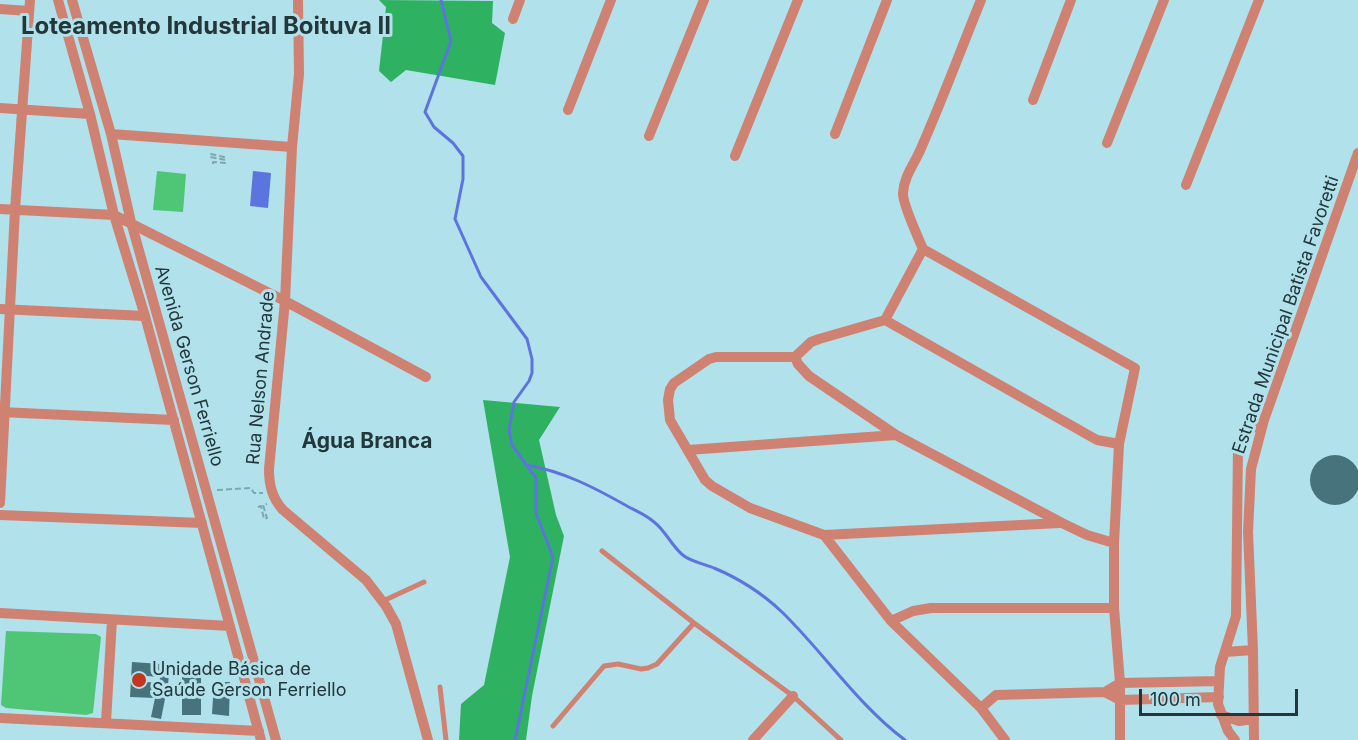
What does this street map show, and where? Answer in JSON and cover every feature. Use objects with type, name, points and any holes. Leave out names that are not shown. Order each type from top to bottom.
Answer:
[{"type":"street","name":"Avenida Gerson Ferriello","points":[[58,0],[90,114],[114,215],[145,316],[260,736]]},
{"type":"street","name":"Avenida Gerson Ferriello","points":[[72,0],[111,134],[131,222],[276,740]]},
{"type":"street","name":"Rua Nelson Andrade","points":[[274,496],[269,469],[285,301],[292,147],[299,74],[298,0]]},
{"type":"street","points":[[513,19],[520,0]]},
{"type":"street","points":[[568,110],[611,0]]},
{"type":"street","points":[[649,136],[704,0]]},
{"type":"street","points":[[735,156],[798,0]]},
{"type":"street","points":[[835,134],[887,0]]},
{"type":"street","points":[[981,0],[921,150],[905,180],[903,203],[910,214],[922,249],[1134,366],[1135,372],[1119,444],[1113,543],[1113,608],[1120,683],[1120,740]]},
{"type":"street","points":[[1033,100],[1071,0]]},
{"type":"street","points":[[1107,143],[1164,0]]},
{"type":"street","points":[[1186,185],[1259,0]]},
{"type":"street","points":[[0,9],[29,6],[15,210],[5,309],[0,503]]},
{"type":"street","points":[[0,108],[90,114]]},
{"type":"street","points":[[111,134],[292,147]]},
{"type":"street","name":"Estrada Municipal Batista Favoretti","points":[[1254,740],[1254,650],[1248,532],[1251,470],[1264,420],[1358,153]]},
{"type":"street","points":[[0,208],[114,215],[285,301],[426,377]]},
{"type":"street","points":[[885,320],[922,249]]},
{"type":"street","points":[[5,309],[145,316]]},
{"type":"street","points":[[1062,523],[824,535],[750,508],[712,486],[703,477],[668,414],[669,394],[677,381],[711,358],[795,357],[811,342],[885,320],[1097,440],[1119,444]]},
{"type":"street","points":[[795,357],[809,376],[896,435],[1062,523],[1087,535],[1113,543]]},
{"type":"street","points":[[3,412],[174,420]]},
{"type":"street","points":[[1235,740],[1221,715],[1219,681],[1220,667],[1236,616],[1238,447],[1245,433],[1264,420]]},
{"type":"street","points":[[688,450],[896,435]]},
{"type":"street","points":[[274,496],[283,510],[366,580],[383,602],[396,624],[428,740]]},
{"type":"street","points":[[0,515],[201,523]]},
{"type":"street","points":[[824,535],[891,621],[981,708],[1005,740]]},
{"type":"street","points":[[891,621],[926,608],[1113,608]]},
{"type":"street","points":[[0,613],[230,626]]},
{"type":"street","points":[[106,722],[112,620]]},
{"type":"street","points":[[1225,652],[1254,650]]},
{"type":"street","points":[[1105,692],[1120,683],[1219,681]]},
{"type":"street","points":[[981,708],[996,694],[1105,692],[1120,700],[1219,697]]},
{"type":"street","points":[[753,740],[793,696]]},
{"type":"street","points":[[1221,715],[1239,721],[1254,718]]},
{"type":"street","points":[[0,718],[106,722],[260,736]]},
{"type":"lane","points":[[602,551],[793,696],[841,740]]},
{"type":"lane","points":[[383,602],[424,582]]},
{"type":"lane","points":[[553,726],[604,666],[618,663],[641,669],[657,664],[694,623]]},
{"type":"lane","points":[[440,687],[446,740]]},
{"type":"path","points":[[211,141],[211,152],[225,153],[224,156],[211,154],[210,157],[225,160],[225,163],[213,162],[213,164]]},
{"type":"path","points":[[207,491],[250,488],[254,493],[274,496]]},
{"type":"path","points":[[258,507],[261,506],[264,519],[267,518],[263,505],[274,496]]},
{"type":"green space","points":[[379,0],[493,1],[492,23],[505,33],[495,85],[406,70],[391,82],[379,71],[386,7]]},
{"type":"green space","points":[[157,171],[186,174],[183,212],[153,210]]},
{"type":"green space","points":[[483,400],[560,407],[539,440],[556,515],[564,536],[532,696],[526,740],[459,740],[461,704],[484,685],[510,557]]},
{"type":"green space","points":[[6,631],[96,634],[101,637],[93,713],[86,715],[6,708],[1,705]]},
{"type":"water","points":[[253,171],[271,173],[268,208],[250,206]]},
{"type":"building","points":[[1335,455],[1344,457],[1355,466],[1360,480],[1358,489],[1349,500],[1335,505],[1326,503],[1315,494],[1310,480],[1312,471],[1321,460]]},
{"type":"building","name":"Unidade Básica de Saúde Gerson Ferriello","points":[[132,662],[161,664],[159,677],[147,676],[147,682],[159,683],[162,667],[169,672],[167,699],[165,699],[161,719],[151,717],[155,698],[130,697]]},
{"type":"building","points":[[182,665],[201,667],[201,715],[182,715]]},
{"type":"building","points":[[214,682],[230,682],[229,716],[212,714]]},
{"type":"waterway","points":[[441,0],[451,41],[425,112],[434,127],[453,143],[463,156],[463,179],[455,219],[481,277],[527,339],[532,359],[532,373],[514,402],[509,430],[512,445],[536,478],[536,513],[553,557],[515,740]]},
{"type":"waterway","points":[[526,465],[553,471],[578,481],[641,513],[658,526],[684,556],[723,572],[775,605],[872,711],[905,740]]},
{"type":"place","name":"Unidade Básica de Saúde Gerson Ferriello","points":[[139,680]]},
{"type":"district","name":"Loteamento Industrial Boituva II","points":[[206,27]]},
{"type":"district","name":"Água Branca","points":[[367,442]]}]
